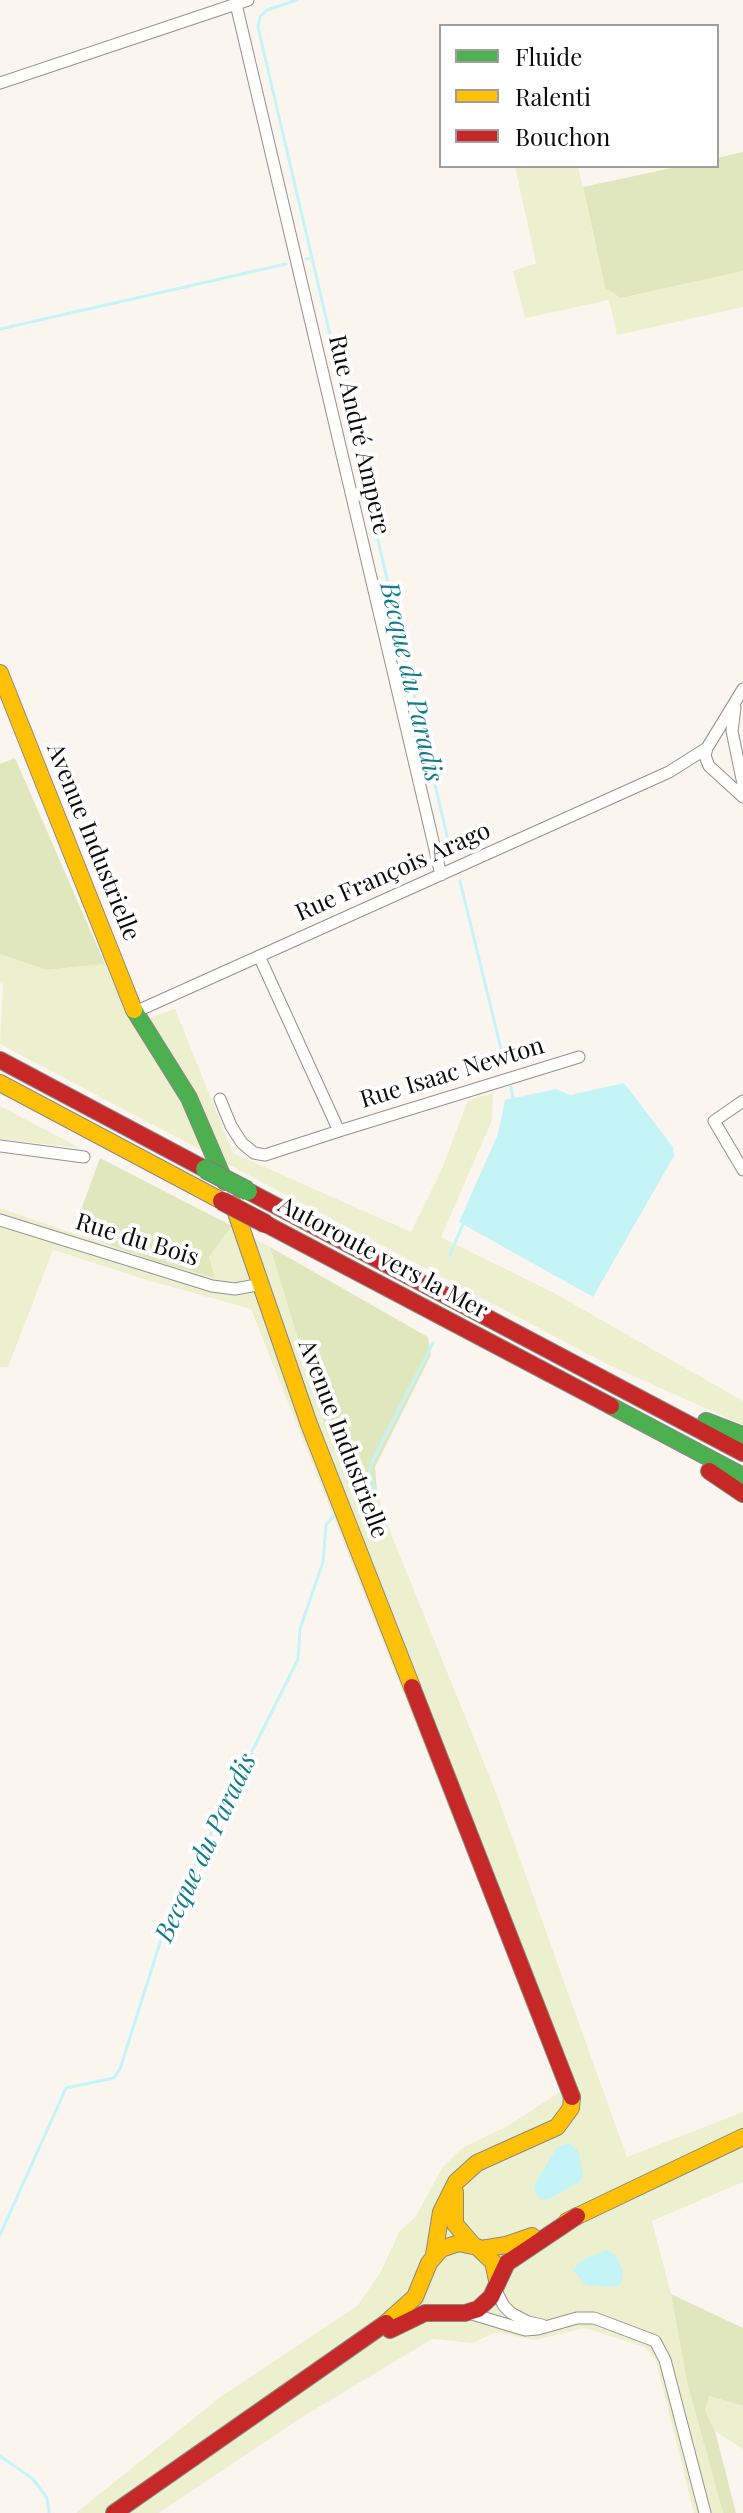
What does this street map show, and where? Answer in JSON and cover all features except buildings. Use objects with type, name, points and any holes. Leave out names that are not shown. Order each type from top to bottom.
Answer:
[{"type":"main road","name":"Avenue Industrielle","points":[[0,673],[135,1012],[201,1122],[229,1191],[314,1438],[571,2089],[571,2108],[560,2125],[477,2163],[452,2187],[442,2207],[430,2264]]},
{"type":"main road","points":[[0,1060],[743,1453]]},
{"type":"main road","name":"Autoroute vers la Mer","points":[[0,1083],[743,1476]]},
{"type":"main road","points":[[605,1380],[743,1435]]},
{"type":"main road","points":[[663,1434],[675,1451],[743,1494]]},
{"type":"main road","points":[[114,2513],[339,2359],[408,2305],[419,2290],[430,2264],[454,2244],[477,2247],[517,2241],[743,2137]]},
{"type":"main road","points":[[462,2176],[455,2194],[453,2216],[459,2231],[493,2262],[496,2284]]},
{"type":"main road","points":[[339,2359],[425,2313],[458,2313],[486,2304],[504,2266],[577,2216]]},
{"type":"main road","points":[[430,2264],[430,2295],[439,2306],[458,2313]]},
{"type":"street","points":[[0,83],[248,0]]},
{"type":"street","name":"Rue André Ampere","points":[[236,4],[441,875]]},
{"type":"street","name":"Rue François Arago","points":[[135,1012],[669,772],[709,746],[741,693]]},
{"type":"street","name":"Rue François Arago","points":[[741,693],[732,725],[743,784]]},
{"type":"street","points":[[714,769],[731,768],[736,753],[731,743],[723,740],[709,746],[706,759],[714,769],[743,797]]},
{"type":"street","name":"Rue François Arago","points":[[669,772],[692,766],[714,769]]},
{"type":"street","name":"Rue Isaac Newton","points":[[259,956],[339,1131],[579,1057]]},
{"type":"street","points":[[220,1099],[231,1126],[242,1143],[254,1153],[265,1155],[339,1131]]},
{"type":"street","points":[[743,1101],[714,1121],[743,1170]]},
{"type":"street","points":[[0,1146],[84,1157]]},
{"type":"street","name":"Rue du Bois","points":[[0,1220],[212,1286],[235,1289],[262,1284]]},
{"type":"street","points":[[496,2284],[504,2306],[519,2318],[535,2324],[555,2324]]},
{"type":"street","points":[[458,2313],[485,2316],[525,2330],[577,2318],[594,2318],[657,2343],[665,2360],[705,2513]]},
{"type":"green space","points":[[743,152],[743,271],[621,298],[605,288],[583,187],[672,168],[719,168],[719,158]]},
{"type":"green space","points":[[515,168],[578,168],[605,288],[622,298],[743,271],[743,307],[617,335],[609,300],[525,318],[513,271],[536,263]]},
{"type":"green space","points":[[15,758],[105,964],[46,970],[0,954],[0,764]]},
{"type":"green space","points":[[0,954],[46,970],[105,964],[131,1024],[175,1009],[233,1153],[411,1232],[441,1171],[468,1100],[493,1093],[492,1120],[441,1237],[556,1294],[743,1401],[743,1425],[609,1365],[0,1044],[3,984],[0,983]]},
{"type":"green space","points":[[0,1106],[80,1148],[0,1139]]},
{"type":"green space","points":[[100,1158],[232,1226],[209,1257],[215,1278],[154,1261],[73,1232]]},
{"type":"green space","points":[[0,1208],[154,1261],[214,1278],[209,1257],[232,1226],[270,1247],[318,1405],[347,1482],[377,1491],[385,1519],[497,1795],[627,2157],[743,2112],[743,2182],[652,2221],[671,2294],[687,2382],[723,2513],[694,2513],[655,2358],[644,2347],[585,2328],[535,2340],[496,2332],[473,2343],[432,2339],[299,2419],[159,2513],[76,2513],[219,2398],[358,2305],[380,2273],[400,2231],[416,2216],[442,2168],[462,2148],[508,2126],[561,2091],[251,1309],[53,1250],[8,1367],[0,1367]]},
{"type":"green space","points":[[270,1247],[428,1337],[431,1355],[375,1467],[377,1491],[347,1483],[318,1405]]},
{"type":"green space","points":[[671,2294],[743,2328],[743,2406],[709,2396],[705,2410],[715,2431],[736,2513],[723,2513],[687,2382]]},
{"type":"green space","points":[[708,2396],[743,2406],[743,2449],[715,2431],[705,2410]]},
{"type":"water","points":[[624,1083],[673,1147],[674,1156],[593,1297],[459,1222],[498,1134],[505,1100],[556,1089],[570,1095]]},
{"type":"water","points":[[569,2143],[579,2152],[583,2177],[549,2199],[541,2200],[534,2192],[535,2184],[557,2147]]},
{"type":"water","points":[[606,2250],[619,2261],[623,2272],[621,2282],[616,2287],[586,2285],[573,2270],[579,2262]]},
{"type":"waterway","points":[[297,0],[267,10],[260,17],[258,27],[312,258]]},
{"type":"waterway","name":"Becque du Paradis","points":[[306,259],[312,258],[370,505]]},
{"type":"waterway","name":"Becque du Paradis","points":[[0,329],[286,264]]},
{"type":"waterway","name":"Becque du Paradis","points":[[374,523],[448,840]]},
{"type":"waterway","name":"Becque du Paradis","points":[[460,881],[504,1061]]},
{"type":"waterway","name":"Becque du Paradis","points":[[511,1087],[513,1099]]},
{"type":"waterway","name":"Becque du Paradis","points":[[450,1255],[463,1224]]},
{"type":"waterway","name":"Becque du Paradis","points":[[370,1500],[375,1490],[369,1473],[371,1464],[433,1343]]},
{"type":"waterway","name":"Becque du Paradis","points":[[0,2235],[66,2088],[114,2078],[120,2069],[166,1924],[298,1659],[300,1629],[323,1562],[326,1525],[335,1514]]},
{"type":"waterway","name":"Becque du Paradis","points":[[0,2456],[33,2479],[47,2498],[49,2513]]},
{"type":"traffic: fast","points":[[134,1010],[189,1098],[225,1182]]},
{"type":"traffic: fast","points":[[205,1169],[248,1191]]},
{"type":"traffic: fast","points":[[611,1406],[743,1476]]},
{"type":"traffic: fast","points":[[706,1421],[743,1435]]},
{"type":"traffic: slow","points":[[0,673],[134,1010]]},
{"type":"traffic: slow","points":[[0,1083],[222,1201]]},
{"type":"traffic: slow","points":[[233,1204],[309,1424],[412,1687]]},
{"type":"traffic: slow","points":[[434,2255],[441,2212],[456,2182],[477,2163],[557,2127],[571,2108],[572,2097]]},
{"type":"traffic: slow","points":[[567,2221],[743,2137]]},
{"type":"traffic: slow","points":[[455,2192],[455,2224],[473,2245]]},
{"type":"traffic: slow","points":[[481,2249],[532,2236]]},
{"type":"traffic: slow","points":[[386,2323],[415,2297],[429,2263],[441,2249],[459,2243],[477,2247],[493,2262],[497,2280]]},
{"type":"traffic: jam","points":[[0,1060],[205,1169]]},
{"type":"traffic: jam","points":[[248,1191],[743,1453]]},
{"type":"traffic: jam","points":[[222,1201],[266,1224]]},
{"type":"traffic: jam","points":[[266,1224],[611,1406]]},
{"type":"traffic: jam","points":[[709,1471],[743,1494]]},
{"type":"traffic: jam","points":[[412,1687],[572,2097]]},
{"type":"traffic: jam","points":[[390,2330],[425,2313],[465,2313],[478,2309],[491,2297],[507,2263],[577,2216]]},
{"type":"traffic: jam","points":[[114,2513],[386,2323]]}]
